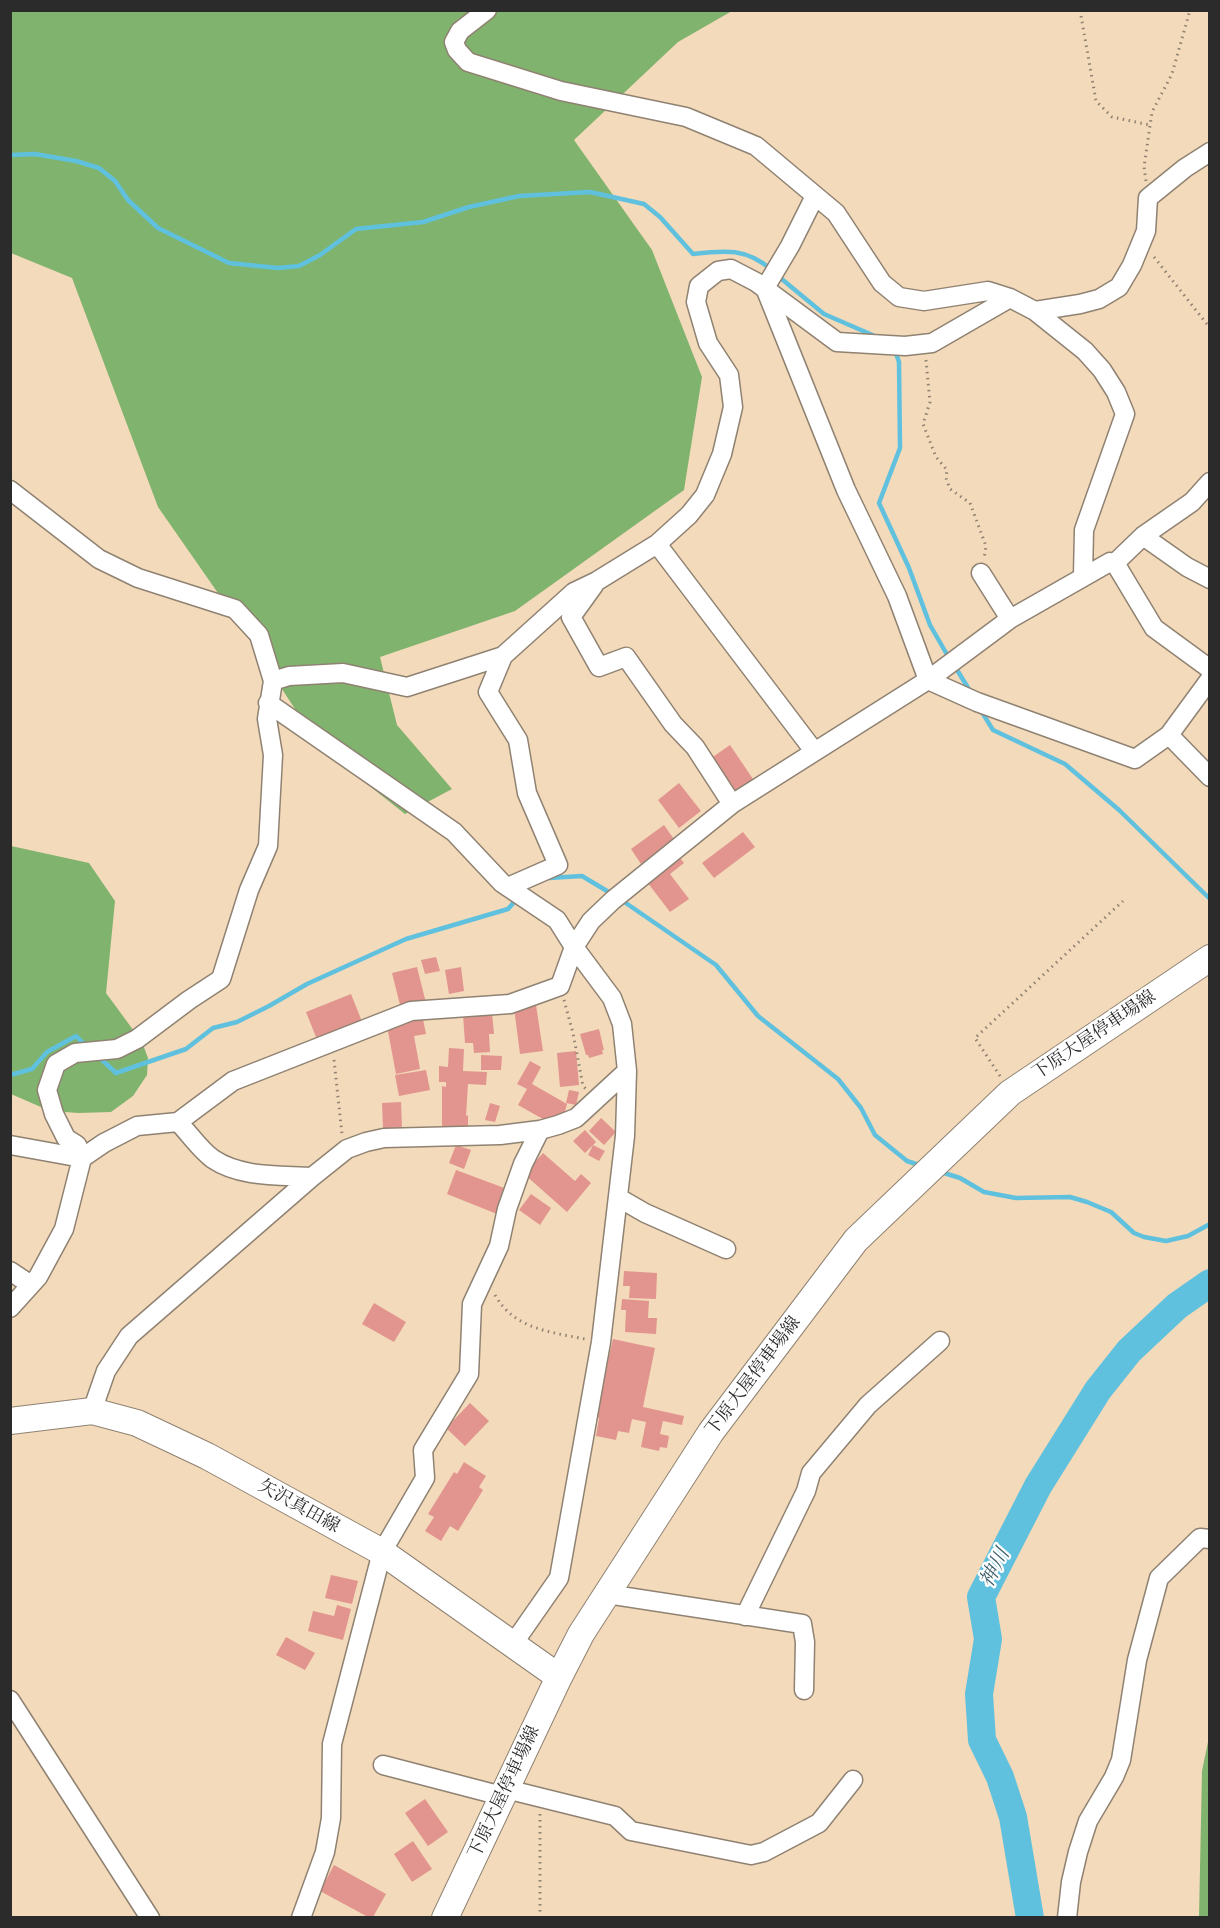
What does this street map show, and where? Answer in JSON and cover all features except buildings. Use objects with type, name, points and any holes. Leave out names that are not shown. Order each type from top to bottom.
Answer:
[{"type":"main road","name":"下原大屋停車場線","points":[[445,1917],[581,1634],[711,1432],[856,1240],[1010,1093],[1209,958]]},
{"type":"main road","name":"矢沢真田線","points":[[10,1421],[92,1411],[137,1423],[207,1456],[382,1552],[559,1677]]},
{"type":"street","points":[[487,10],[460,31],[454,42],[457,50],[468,62],[561,90],[687,117],[756,146],[836,213],[882,283],[899,297],[924,301],[988,291],[1010,298],[1035,311],[1085,351],[1102,370],[1116,392],[1125,414],[1084,530],[1083,576]]},
{"type":"street","points":[[1035,311],[1099,299],[1119,286],[1132,265],[1146,231],[1148,198],[1209,152]]},
{"type":"street","points":[[765,288],[790,246],[815,196]]},
{"type":"street","points":[[273,681],[289,676],[343,673],[407,687],[503,656],[574,592],[597,581],[657,544],[689,515],[705,495],[722,454],[734,407],[729,375],[708,343],[696,302],[699,286],[718,271],[731,269],[765,288],[837,342],[905,346],[932,343],[1010,298]]},
{"type":"street","points":[[765,288],[846,490],[897,596],[928,680],[977,702],[1135,759],[1169,735],[1209,679]]},
{"type":"street","points":[[10,1308],[38,1277],[64,1229],[82,1158],[104,1143],[137,1126],[178,1122],[233,1081],[411,1011],[510,1004],[560,986],[574,947],[591,921],[613,900],[732,804],[928,680],[1010,619],[1083,576],[1110,562],[1115,563],[1143,536],[1192,502],[1209,482]]},
{"type":"street","points":[[10,490],[99,559],[138,578],[235,609],[259,635],[273,681],[267,719],[273,755],[268,846],[245,900],[221,979],[138,1039],[117,1049],[75,1053],[56,1064],[47,1090],[64,1146]]},
{"type":"street","points":[[1143,536],[1187,567],[1209,579]]},
{"type":"street","points":[[657,544],[814,751]]},
{"type":"street","points":[[1115,563],[1154,628],[1209,669]]},
{"type":"street","points":[[981,573],[1010,619]]},
{"type":"street","points":[[597,581],[571,617],[592,658],[599,667],[626,657],[673,724],[695,747],[732,804]]},
{"type":"street","points":[[503,656],[488,692],[518,740],[527,793],[558,865],[510,886]]},
{"type":"street","points":[[268,703],[454,832],[502,883],[510,886],[557,920],[612,998],[621,1024],[627,1071],[625,1136],[601,1342],[559,1578],[513,1644]]},
{"type":"street","points":[[1169,735],[1209,777]]},
{"type":"street","points":[[92,1411],[106,1371],[129,1336],[312,1177],[348,1149],[384,1138],[477,1136],[540,1130],[576,1118],[627,1071]]},
{"type":"street","points":[[178,1122],[213,1158],[235,1169],[312,1177]]},
{"type":"street","points":[[301,1917],[325,1852],[331,1818],[332,1744],[382,1552],[425,1479],[423,1450],[469,1374],[472,1304],[499,1246],[507,1209],[523,1164],[540,1130]]},
{"type":"street","points":[[10,1144],[64,1146],[82,1158]]},
{"type":"street","points":[[619,1198],[645,1213],[726,1249]]},
{"type":"street","points":[[10,1270],[31,1285]]},
{"type":"street","points":[[746,1616],[806,1491],[811,1473],[868,1405],[940,1341]]},
{"type":"street","points":[[1067,1917],[1071,1882],[1081,1841],[1088,1821],[1114,1777],[1121,1760],[1137,1659],[1160,1578],[1200,1538],[1209,1539]]},
{"type":"street","points":[[607,1594],[802,1624],[805,1642],[804,1690]]},
{"type":"street","points":[[10,1700],[150,1917]]},
{"type":"street","points":[[382,1765],[504,1793],[540,1797],[615,1816],[632,1831],[751,1855],[764,1852],[819,1823],[853,1780]]},
{"type":"path","points":[[1080,10],[1096,101],[1112,117],[1150,125]]},
{"type":"path","points":[[1148,198],[1144,167],[1152,112],[1172,74],[1190,10]]},
{"type":"path","points":[[1141,242],[1209,328]]},
{"type":"path","points":[[921,344],[929,375],[930,402],[923,424],[936,457],[947,470],[946,478],[950,489],[970,503],[986,546],[981,573]]},
{"type":"path","points":[[1010,1093],[975,1038],[1123,901]]},
{"type":"path","points":[[560,986],[573,1033],[583,1086],[596,1099]]},
{"type":"path","points":[[332,1043],[343,1139],[348,1149]]},
{"type":"path","points":[[485,1276],[497,1299],[517,1318],[534,1329],[601,1342]]},
{"type":"path","points":[[540,1797],[540,1917]]},
{"type":"green space","points":[[10,11],[732,11],[678,42],[574,140],[652,250],[702,377],[684,490],[515,611],[380,657],[397,725],[452,789],[405,814],[319,746],[243,629],[158,507],[72,278],[11,253]]},
{"type":"green space","points":[[11,846],[89,863],[115,901],[106,993],[142,1042],[148,1058],[147,1075],[133,1096],[111,1112],[50,1111],[11,1094]]},
{"type":"green space","points":[[1209,1737],[1209,1917],[1199,1917],[1202,1771]]},
{"type":"waterway","points":[[10,155],[35,154],[76,161],[99,168],[115,181],[128,200],[158,228],[229,263],[278,268],[299,266],[320,255],[356,229],[423,222],[469,207],[519,196],[590,192],[644,204],[660,217],[693,254],[735,252],[753,258],[772,270]]},
{"type":"waterway","points":[[778,276],[824,314],[877,337]]},
{"type":"waterway","points":[[895,350],[899,362],[900,448],[879,503],[909,568],[930,625],[949,658]]},
{"type":"waterway","points":[[954,665],[970,691]]},
{"type":"waterway","points":[[980,709],[993,730],[1065,764],[1119,810],[1210,899]]},
{"type":"waterway","points":[[549,878],[582,876],[612,894]]},
{"type":"waterway","points":[[620,899],[716,965],[758,1016],[838,1079],[861,1108],[875,1135],[907,1161],[922,1166]]},
{"type":"waterway","points":[[98,1056],[116,1073],[186,1049],[213,1028],[237,1022],[307,984],[406,939],[508,909],[515,901]]},
{"type":"waterway","points":[[10,1075],[32,1069],[47,1052],[76,1036],[87,1047]]},
{"type":"waterway","points":[[941,1172],[960,1178],[984,1192],[1016,1198],[1070,1197],[1087,1202],[1111,1212],[1134,1233],[1144,1237],[1166,1241],[1188,1236],[1210,1224]]},
{"type":"waterway","name":"神川","points":[[1030,1918],[1013,1817],[1000,1777],[982,1740],[979,1694],[988,1639],[981,1597],[1038,1486],[1098,1390],[1129,1351],[1177,1306],[1210,1283]]}]
